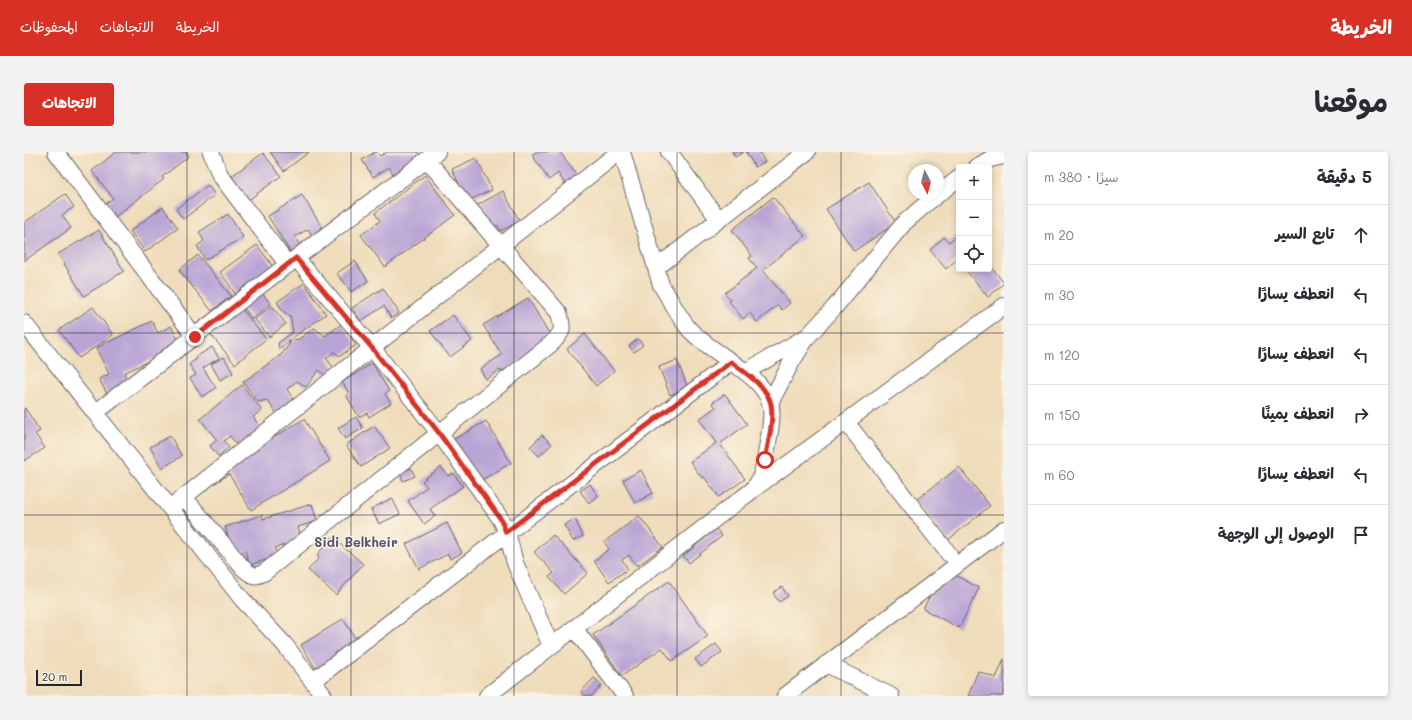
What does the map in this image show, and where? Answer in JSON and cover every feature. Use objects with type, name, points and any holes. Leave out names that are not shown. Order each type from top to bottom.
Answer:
[{"type":"street","points":[[56,152],[195,337]]},
{"type":"street","points":[[211,152],[220,175],[292,261],[372,348],[439,433],[500,518],[516,563],[551,646]]},
{"type":"street","points":[[170,508],[619,152]]},
{"type":"street","points":[[622,152],[661,285],[689,329],[713,350],[755,380],[766,394],[770,403],[770,423],[765,460],[760,479],[754,488]]},
{"type":"street","points":[[669,152],[719,220]]},
{"type":"street","points":[[656,268],[807,152]]},
{"type":"street","points":[[95,413],[292,261],[432,156],[500,246],[559,313],[563,325],[561,334],[265,572],[258,576],[251,575],[243,568],[184,497]]},
{"type":"street","points":[[982,164],[990,159],[1004,156]]},
{"type":"street","points":[[770,403],[791,363],[808,336],[834,308],[904,224],[927,203],[956,180]]},
{"type":"street","points":[[487,696],[754,488],[1004,306]]},
{"type":"street","points":[[24,323],[242,599],[284,644],[324,696]]},
{"type":"street","points":[[745,372],[808,336]]},
{"type":"street","points":[[313,681],[506,532],[731,362]]},
{"type":"street","points":[[846,422],[949,554]]},
{"type":"street","points":[[785,696],[1001,535]]},
{"type":"street","points":[[574,628],[625,696]]},
{"type":"street","points":[[826,664],[891,696]]},
{"type":"building","points":[[116,152],[186,152],[189,156],[162,177],[164,179],[111,220],[101,208],[113,198],[92,171]]},
{"type":"building","points":[[270,152],[309,152],[284,171]]},
{"type":"building","points":[[377,152],[380,156],[387,152],[418,152],[421,156],[393,174],[389,167],[373,177],[362,160]]},
{"type":"building","points":[[536,152],[560,152],[579,179],[567,187],[558,173],[549,180],[532,155]]},
{"type":"building","points":[[732,152],[744,152],[735,157]]},
{"type":"building","points":[[746,152],[763,152],[760,153],[765,162],[755,167]]},
{"type":"building","points":[[263,153],[281,176],[243,204],[225,181]]},
{"type":"building","points":[[476,158],[492,190],[467,201],[452,169]]},
{"type":"building","points":[[425,175],[455,215],[385,267],[361,235],[380,221],[375,213]]},
{"type":"building","points":[[869,182],[896,223],[854,251],[826,209]]},
{"type":"building","points":[[208,185],[215,195],[183,219],[176,209]]},
{"type":"building","points":[[503,191],[522,225],[515,230],[512,225],[501,231],[497,225],[489,229],[476,206]]},
{"type":"building","points":[[65,194],[74,207],[62,215],[71,228],[24,261],[24,223]]},
{"type":"building","points":[[302,195],[324,230],[313,237],[308,229],[295,237],[300,246],[290,252],[268,216]]},
{"type":"building","points":[[773,197],[805,236],[763,270],[790,303],[782,310],[778,305],[757,322],[750,313],[743,319],[729,301],[731,300],[725,293],[757,268],[749,258],[752,256],[732,230]]},
{"type":"building","points":[[163,207],[178,228],[145,252],[130,231]]},
{"type":"building","points":[[228,214],[243,237],[205,260],[197,246],[204,241],[199,232]]},
{"type":"building","points":[[99,230],[124,271],[84,296],[58,254]]},
{"type":"building","points":[[956,236],[956,260],[946,269],[930,250],[944,237],[949,242]]},
{"type":"building","points":[[257,245],[274,268],[237,296],[220,272]]},
{"type":"building","points":[[198,255],[231,296],[212,311],[179,270]]},
{"type":"building","points":[[355,261],[368,281],[351,292],[337,273]]},
{"type":"building","points":[[992,268],[1004,283],[988,297],[967,272],[992,272]]},
{"type":"building","points":[[304,283],[326,314],[288,341],[299,339],[314,328],[325,336],[342,324],[356,345],[340,356],[334,352],[326,358],[334,368],[325,375],[319,370],[306,387],[297,381],[287,389],[295,402],[277,414],[267,400],[258,402],[243,382],[282,354],[290,343],[289,342],[279,349],[278,343],[293,332],[290,316],[283,311],[277,302]]},
{"type":"building","points":[[383,288],[399,313],[391,318],[384,306],[361,321],[352,308]]},
{"type":"building","points":[[260,290],[271,304],[252,319],[241,305]]},
{"type":"building","points":[[528,298],[553,340],[501,372],[500,370],[486,379],[480,369],[502,355],[483,325]]},
{"type":"building","points":[[239,306],[266,339],[235,364],[208,331]]},
{"type":"building","points":[[272,306],[286,324],[269,337],[255,319]]},
{"type":"building","points":[[93,307],[113,335],[79,358],[59,330]]},
{"type":"building","points":[[453,315],[472,341],[450,357],[430,331]]},
{"type":"building","points":[[152,321],[158,333],[171,326],[181,345],[124,373],[129,384],[107,394],[99,379],[109,374],[96,348]]},
{"type":"building","points":[[585,334],[614,371],[596,386],[567,349]]},
{"type":"building","points":[[638,339],[643,345],[634,352],[629,346]]},
{"type":"building","points":[[212,347],[219,358],[203,368],[216,388],[202,397],[190,378],[196,375],[189,364],[197,359],[196,357]]},
{"type":"building","points":[[224,357],[233,373],[220,380],[211,364]]},
{"type":"building","points":[[677,360],[688,388],[670,395],[659,367]]},
{"type":"building","points":[[372,363],[389,391],[385,394],[391,403],[369,417],[367,413],[359,417],[346,395],[349,393],[342,382]]},
{"type":"building","points":[[242,385],[262,410],[253,417],[261,428],[238,446],[230,436],[224,441],[229,447],[218,456],[210,446],[217,440],[200,419]]},
{"type":"building","points":[[725,394],[747,424],[720,444],[745,479],[719,497],[704,477],[702,478],[690,462],[716,443],[699,419],[716,407],[712,403]]},
{"type":"building","points":[[25,408],[40,431],[35,434],[45,448],[24,461],[24,409]]},
{"type":"building","points":[[356,417],[363,428],[345,439],[338,428]]},
{"type":"building","points":[[304,419],[330,461],[251,510],[229,474],[193,497],[188,490]]},
{"type":"building","points":[[486,421],[511,463],[473,485],[444,445]]},
{"type":"building","points":[[374,426],[390,448],[361,467],[346,445]]},
{"type":"building","points":[[542,435],[552,444],[539,456],[530,447]]},
{"type":"building","points":[[170,436],[182,456],[162,468],[150,447]]},
{"type":"building","points":[[441,467],[448,476],[453,473],[463,486],[430,509],[435,516],[424,524],[408,501],[427,487],[422,481]]},
{"type":"building","points":[[959,467],[990,506],[948,540],[916,500]]},
{"type":"building","points":[[411,468],[415,476],[403,481],[400,473]]},
{"type":"building","points":[[641,470],[653,493],[635,503],[623,480]]},
{"type":"building","points":[[590,484],[598,496],[589,503],[580,491]]},
{"type":"building","points":[[392,498],[400,514],[379,524],[371,509]]},
{"type":"building","points":[[312,504],[317,521],[298,527],[302,539],[275,548],[278,556],[250,565],[245,551],[234,555],[225,527],[262,515],[263,519]]},
{"type":"building","points":[[639,516],[663,547],[637,566],[629,555],[622,560],[628,569],[609,582],[594,561],[609,549],[604,542]]},
{"type":"building","points":[[575,519],[583,536],[573,541],[564,525]]},
{"type":"building","points":[[447,523],[462,553],[450,559],[448,554],[419,569],[406,544]]},
{"type":"building","points":[[716,529],[722,536],[689,563],[683,556]]},
{"type":"building","points":[[553,535],[588,573],[564,594],[549,577],[554,573],[534,552]]},
{"type":"building","points":[[332,537],[363,564],[336,595],[308,570],[319,558],[317,555]]},
{"type":"building","points":[[944,569],[979,588],[959,628],[923,609]]},
{"type":"building","points":[[669,581],[708,636],[672,661],[662,648],[622,676],[593,635]]},
{"type":"building","points":[[782,587],[788,596],[779,602],[773,593]]},
{"type":"building","points":[[343,619],[358,642],[316,669],[301,645]]},
{"type":"building","points":[[716,644],[722,652],[701,667],[695,659]]},
{"type":"building","points":[[1004,659],[1004,696],[968,696],[978,671],[996,678]]},
{"type":"building","points":[[594,678],[602,685],[592,696],[586,696],[581,692]]},
{"type":"district","name":"Sidi Belkheir","points":[[356,541]]},
{"type":"route","points":[[195,337],[296,258],[372,348],[439,433],[500,518],[506,532],[731,362],[755,380],[766,394],[770,403],[770,423],[765,460]]}]
